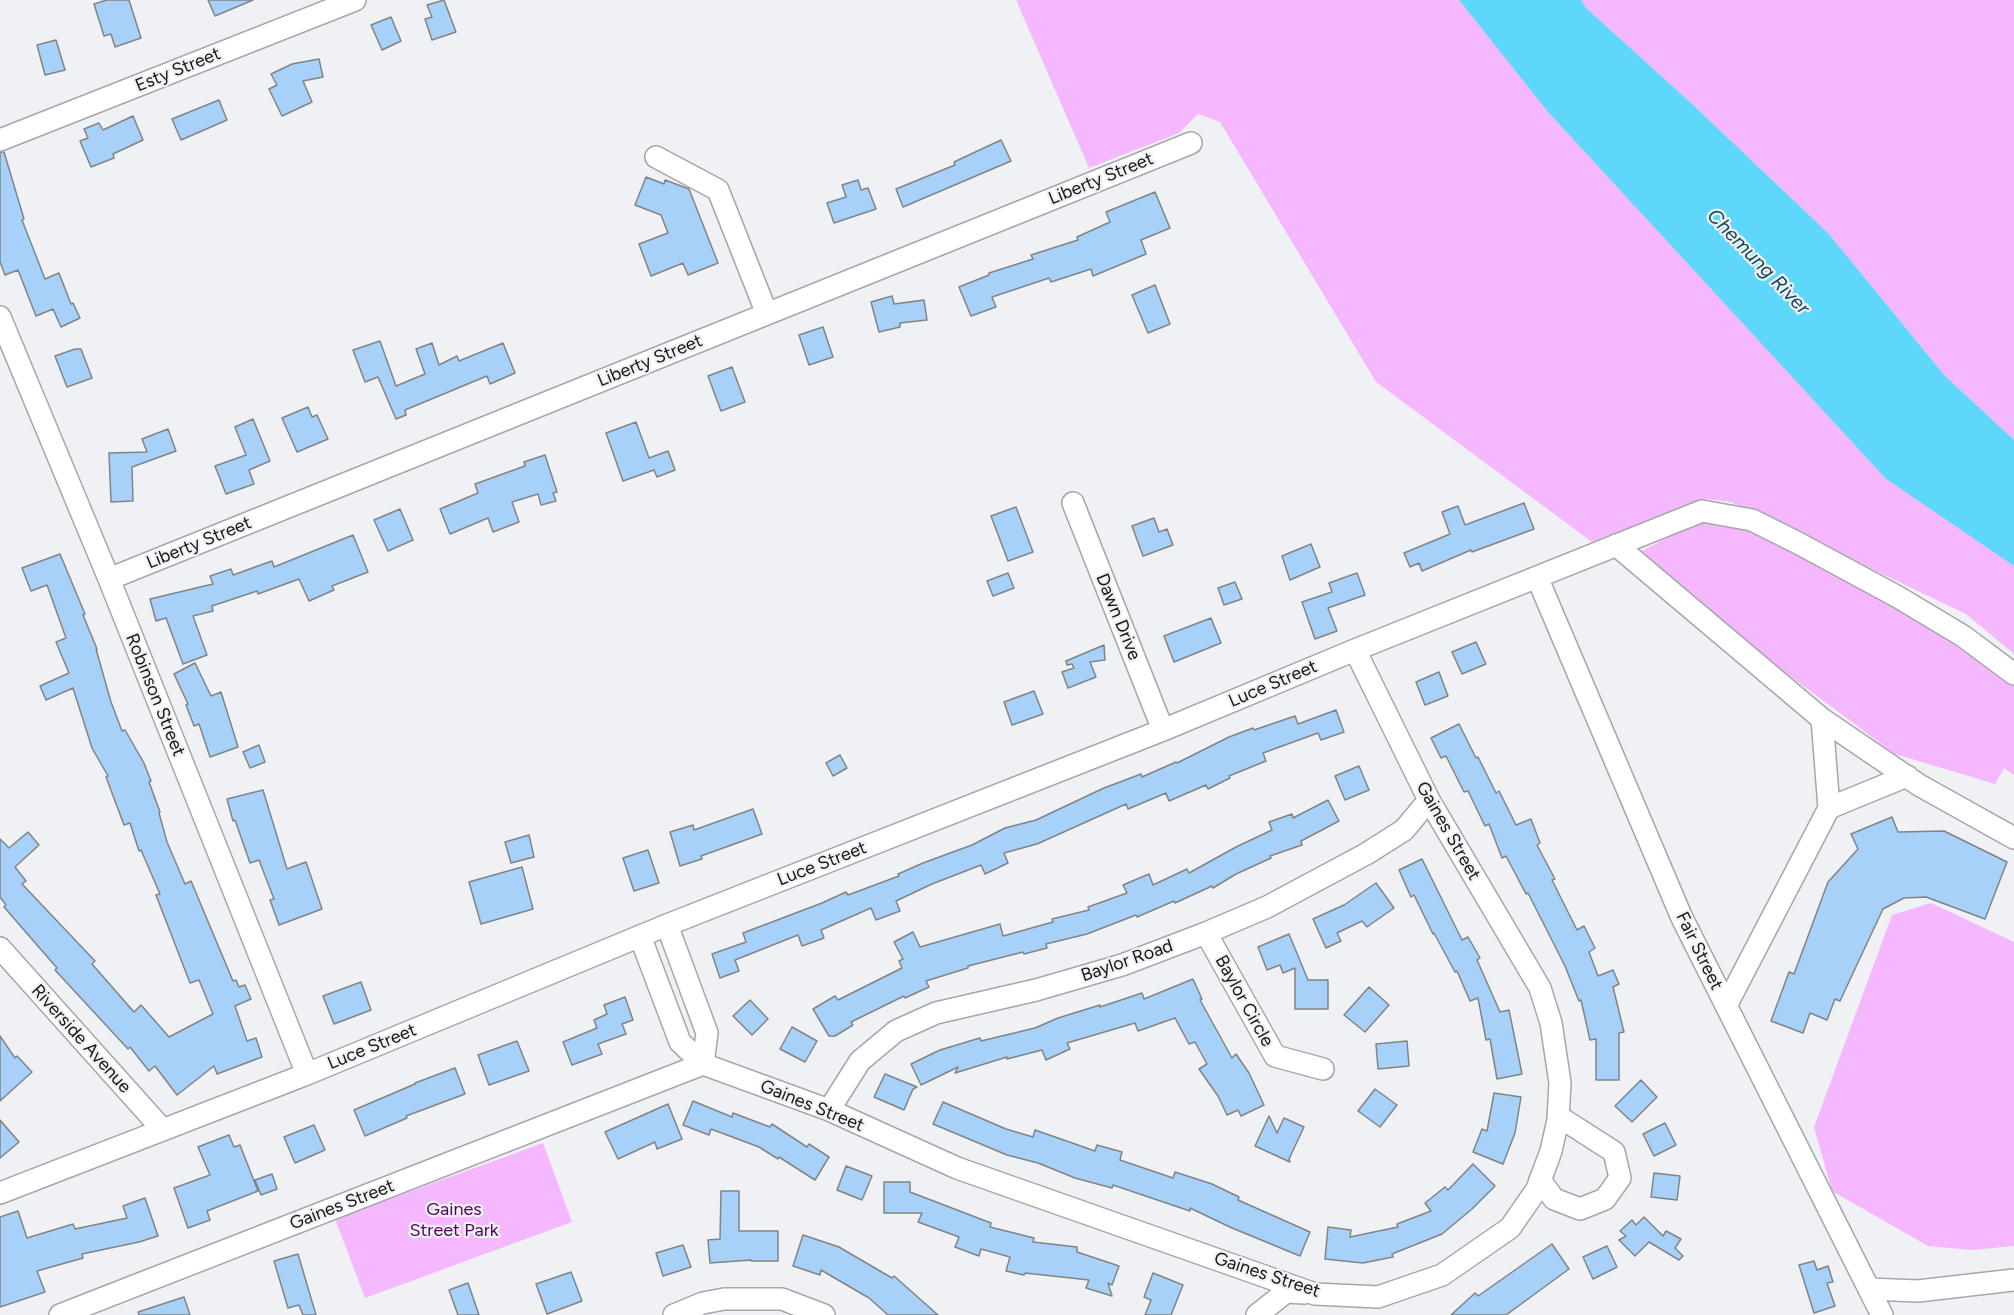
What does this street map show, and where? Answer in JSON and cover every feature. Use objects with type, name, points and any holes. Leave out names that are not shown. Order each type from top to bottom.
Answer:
[{"type":"street","name":"Esty Street","points":[[0,140],[355,0]]},
{"type":"street","name":"Liberty Street","points":[[109,579],[1191,143]]},
{"type":"street","points":[[656,157],[718,190],[767,314]]},
{"type":"street","name":"Robinson Street","points":[[0,317],[6,351],[109,579],[307,1074]]},
{"type":"street","name":"Dawn Drive","points":[[1073,503],[1163,730]]},
{"type":"street","name":"Luce Street","points":[[0,1192],[307,1074],[640,936],[1163,730],[1355,650],[1702,511],[1752,520],[1898,597],[1963,636],[2014,674]]},
{"type":"street","points":[[1616,545],[1822,719],[1907,776],[2014,838]]},
{"type":"street","name":"Fair Street","points":[[1537,577],[1683,918],[1882,1315]]},
{"type":"street","name":"Gaines Street","points":[[60,1315],[703,1064],[829,1110],[957,1168],[1316,1294],[1378,1297],[1442,1275],[1510,1228],[1537,1189],[1551,1151],[1558,1116],[1560,1083],[1551,1023],[1540,988],[1429,800],[1355,650]]},
{"type":"street","points":[[1726,1006],[1830,808],[1822,719]]},
{"type":"street","points":[[1830,808],[1907,776]]},
{"type":"street","name":"Baylor Road","points":[[829,1110],[860,1060],[896,1031],[936,1013],[1036,990],[1122,965],[1267,907],[1366,854],[1404,830],[1429,800]]},
{"type":"street","points":[[666,926],[708,1033],[703,1064]]},
{"type":"street","name":"Baylor Circle","points":[[1206,933],[1275,1056],[1323,1069]]},
{"type":"street","points":[[640,936],[680,1042],[703,1064]]},
{"type":"street","name":"Riverside Avenue","points":[[0,948],[163,1130]]},
{"type":"street","points":[[1540,1180],[1554,1198],[1580,1209],[1605,1199],[1620,1178],[1614,1152],[1558,1116]]},
{"type":"street","points":[[1869,1289],[1918,1291],[2014,1280]]},
{"type":"street","points":[[1257,1315],[1286,1292],[1316,1294]]},
{"type":"street","points":[[674,1315],[703,1303],[724,1299],[782,1299],[824,1315]]},
{"type":"green space","points":[[1016,0],[1459,0],[1548,112],[1886,479],[2014,566],[2014,654],[1966,614],[1731,502],[1707,499],[1592,542],[1376,382],[1220,122],[1198,114],[1179,133],[1089,168]]},
{"type":"green space","points":[[1581,0],[2014,0],[2014,440],[1945,376],[1828,233],[1691,103],[1586,8]]},
{"type":"green space","points":[[1719,520],[1771,537],[1930,628],[2012,683],[2014,685],[2014,775],[2004,768],[1995,784],[1895,754],[1630,557],[1694,524]]},
{"type":"green space","points":[[1931,903],[2014,942],[2014,1246],[1972,1250],[1928,1246],[1832,1191],[1814,1127],[1892,915]]},
{"type":"green space","name":"Gaines Street Park","points":[[543,1143],[572,1222],[365,1298],[335,1219]]},
{"type":"water","name":"Chemung River","points":[[1459,0],[1581,0],[1586,8],[1691,103],[1828,233],[1945,376],[2014,440],[2014,566],[1886,479],[1548,112]]},
{"type":"building","points":[[107,0],[129,0],[141,38],[115,47],[111,34],[104,36],[94,4]]},
{"type":"building","points":[[208,0],[253,0],[215,16]]},
{"type":"building","points":[[444,0],[456,32],[432,40],[425,19],[432,17],[427,5]]},
{"type":"building","points":[[391,17],[401,41],[382,50],[371,25]]},
{"type":"building","points":[[56,40],[65,70],[45,75],[37,45]]},
{"type":"building","points":[[319,59],[323,77],[303,81],[312,102],[282,116],[269,89],[277,85],[271,74],[292,64]]},
{"type":"building","points":[[219,100],[227,120],[181,140],[172,119]]},
{"type":"building","points":[[133,116],[143,140],[113,154],[114,158],[91,167],[80,141],[88,138],[84,129],[99,123],[103,130]]},
{"type":"building","points":[[1001,140],[1011,161],[903,207],[896,189],[955,165],[954,162]]},
{"type":"building","points":[[0,152],[4,152],[24,219],[22,220],[45,279],[59,273],[71,304],[73,303],[80,318],[61,327],[53,309],[36,316],[18,270],[5,275],[0,262]]},
{"type":"building","points":[[646,177],[664,184],[665,180],[689,189],[718,263],[688,275],[683,263],[651,276],[639,244],[668,233],[661,215],[635,205]]},
{"type":"building","points":[[858,180],[861,190],[868,188],[876,209],[834,223],[827,203],[846,197],[842,185]]},
{"type":"building","points":[[1155,192],[1170,228],[1141,240],[1146,254],[1093,276],[1091,269],[1051,282],[1049,278],[992,297],[996,307],[971,316],[959,287],[989,275],[989,273],[1033,259],[1031,255],[1078,240],[1077,237],[1110,222],[1106,212]]},
{"type":"building","points":[[1155,285],[1170,324],[1148,333],[1132,295]]},
{"type":"building","points":[[892,296],[894,304],[924,300],[927,320],[900,323],[900,327],[879,332],[871,302]]},
{"type":"building","points":[[823,327],[833,357],[809,365],[799,335]]},
{"type":"building","points":[[380,341],[396,386],[425,374],[416,349],[432,343],[439,365],[457,356],[459,361],[503,343],[515,373],[490,384],[487,376],[405,410],[406,415],[396,419],[378,377],[365,382],[353,350]]},
{"type":"building","points":[[81,349],[92,378],[67,387],[55,356]]},
{"type":"building","points":[[732,367],[745,402],[721,411],[708,376]]},
{"type":"building","points":[[308,407],[312,417],[317,415],[328,439],[297,452],[282,418]]},
{"type":"building","points":[[253,419],[270,461],[249,470],[254,484],[226,494],[215,466],[246,455],[235,427]]},
{"type":"building","points":[[636,422],[649,458],[668,451],[675,470],[657,477],[654,470],[623,481],[606,433]]},
{"type":"building","points":[[168,429],[176,451],[132,467],[133,501],[111,502],[109,453],[147,452],[142,439]]},
{"type":"building","points":[[545,455],[557,492],[553,493],[556,501],[541,505],[538,494],[512,502],[519,522],[493,532],[488,518],[450,534],[440,509],[478,493],[475,484],[525,466],[524,462]]},
{"type":"building","points":[[1524,503],[1534,529],[1472,552],[1471,550],[1422,571],[1419,563],[1410,567],[1404,553],[1450,534],[1442,512],[1458,506],[1465,525]]},
{"type":"building","points":[[1016,507],[1033,552],[1008,561],[991,516]]},
{"type":"building","points":[[400,509],[413,540],[388,551],[374,520]]},
{"type":"building","points":[[1154,518],[1159,532],[1167,529],[1173,545],[1143,556],[1132,526]]},
{"type":"building","points":[[353,535],[368,572],[332,586],[334,590],[309,601],[299,579],[258,594],[257,591],[212,606],[213,611],[193,616],[207,655],[183,664],[166,618],[156,621],[150,599],[213,584],[210,576],[231,569],[233,575],[272,561],[274,567]]},
{"type":"building","points":[[1311,544],[1320,567],[1290,580],[1282,556]]},
{"type":"building","points":[[60,554],[85,614],[83,615],[97,649],[111,702],[122,731],[125,730],[144,763],[167,842],[185,884],[191,881],[233,981],[236,980],[239,987],[245,985],[251,999],[235,1006],[247,1041],[256,1038],[262,1057],[217,1074],[214,1066],[177,1095],[155,1066],[149,1071],[130,1047],[128,1049],[55,970],[57,968],[4,907],[6,905],[0,897],[0,839],[9,848],[28,832],[39,845],[15,867],[26,881],[22,884],[95,961],[92,964],[134,1012],[141,1005],[169,1037],[213,1014],[199,980],[190,983],[156,895],[160,894],[141,850],[139,851],[130,823],[124,825],[106,777],[108,776],[92,748],[73,688],[46,700],[40,686],[69,673],[56,642],[66,638],[47,585],[31,591],[22,568]]},
{"type":"building","points":[[1008,573],[1014,588],[993,596],[987,581]]},
{"type":"building","points":[[1357,573],[1365,595],[1328,608],[1337,631],[1315,639],[1302,602],[1332,592],[1329,583]]},
{"type":"building","points":[[1235,582],[1242,599],[1224,605],[1218,588]]},
{"type":"building","points":[[1211,618],[1221,643],[1174,662],[1164,636]]},
{"type":"building","points":[[1476,642],[1486,664],[1462,674],[1452,652]]},
{"type":"building","points":[[1104,645],[1105,660],[1090,662],[1096,677],[1068,688],[1062,672],[1074,668],[1072,664],[1067,665],[1066,661]]},
{"type":"building","points":[[195,663],[211,696],[221,692],[238,747],[210,757],[199,724],[194,726],[186,705],[188,704],[174,674]]},
{"type":"building","points":[[1439,672],[1448,696],[1425,705],[1416,682]]},
{"type":"building","points":[[1034,691],[1043,714],[1012,725],[1004,702]]},
{"type":"building","points":[[1336,710],[1344,732],[1321,740],[1318,733],[1263,753],[1266,761],[1229,776],[1230,778],[1208,789],[1206,785],[1169,801],[1166,793],[1128,809],[1126,804],[1037,844],[1004,853],[1008,863],[985,874],[981,865],[896,901],[900,911],[876,920],[871,908],[821,930],[824,938],[802,946],[798,935],[735,960],[739,971],[720,978],[712,954],[746,942],[743,933],[846,892],[848,895],[899,876],[898,874],[972,845],[1005,828],[1036,820],[1104,788],[1141,774],[1142,777],[1177,763],[1229,737],[1295,716],[1298,724]]},
{"type":"building","points":[[1459,724],[1496,793],[1499,791],[1516,825],[1531,819],[1540,843],[1537,845],[1555,879],[1552,880],[1577,930],[1584,926],[1595,948],[1589,952],[1598,976],[1613,970],[1619,984],[1613,987],[1624,1032],[1619,1033],[1619,1080],[1596,1080],[1596,1039],[1590,1040],[1581,1000],[1579,1001],[1565,966],[1528,893],[1526,894],[1506,856],[1502,858],[1489,824],[1485,826],[1468,791],[1464,792],[1446,756],[1441,758],[1431,738]]},
{"type":"building","points":[[259,745],[265,762],[250,768],[243,752]]},
{"type":"building","points":[[840,755],[847,768],[833,776],[826,763]]},
{"type":"building","points":[[1359,766],[1369,790],[1345,800],[1335,776]]},
{"type":"building","points":[[263,790],[287,869],[306,862],[322,909],[279,925],[270,900],[274,899],[259,860],[250,863],[227,799]]},
{"type":"building","points":[[1328,800],[1339,821],[1301,841],[1302,845],[1270,856],[1271,858],[1236,874],[1213,888],[1212,886],[1175,903],[1174,901],[1137,917],[1136,915],[1087,934],[1046,944],[1047,948],[968,966],[968,968],[926,981],[929,987],[905,998],[904,996],[851,1022],[853,1025],[835,1036],[829,1036],[813,1009],[835,996],[838,1000],[902,968],[899,961],[903,959],[894,942],[913,932],[920,947],[1000,924],[1003,936],[1053,922],[1052,919],[1089,910],[1088,907],[1127,893],[1123,885],[1149,874],[1153,885],[1187,869],[1189,873],[1272,830],[1269,822],[1292,814],[1293,818]]},
{"type":"building","points":[[753,809],[762,834],[680,866],[670,832],[693,825],[694,830]]},
{"type":"building","points":[[1892,817],[1898,832],[1944,831],[2007,862],[1985,919],[1926,897],[1904,898],[1883,909],[1840,1001],[1835,999],[1827,1020],[1810,1013],[1803,1033],[1771,1021],[1789,972],[1794,974],[1828,882],[1858,849],[1851,834]]},
{"type":"building","points":[[529,835],[534,857],[511,863],[505,842]]},
{"type":"building","points":[[648,850],[659,883],[634,891],[623,858]]},
{"type":"building","points":[[1422,859],[1462,940],[1468,937],[1480,958],[1477,960],[1500,1012],[1509,1010],[1522,1074],[1497,1079],[1490,1039],[1486,1040],[1478,998],[1470,1001],[1457,971],[1455,972],[1433,934],[1414,895],[1411,897],[1399,870]]},
{"type":"building","points":[[522,867],[533,909],[481,924],[469,882]]},
{"type":"building","points":[[1376,883],[1394,908],[1367,927],[1362,921],[1337,933],[1341,941],[1326,948],[1313,919],[1344,905]]},
{"type":"building","points":[[1289,934],[1308,980],[1328,980],[1328,1009],[1295,1009],[1295,968],[1283,973],[1280,965],[1267,970],[1258,947]]},
{"type":"building","points":[[1193,979],[1202,999],[1200,1000],[1232,1058],[1236,1054],[1249,1073],[1264,1105],[1241,1116],[1238,1110],[1227,1115],[1218,1096],[1199,1069],[1207,1064],[1195,1042],[1189,1044],[1175,1018],[1138,1031],[1135,1023],[1067,1043],[1070,1049],[1046,1060],[1042,1050],[1007,1059],[1007,1057],[955,1073],[958,1067],[921,1085],[911,1064],[940,1050],[980,1038],[981,1041],[1035,1028],[1058,1018],[1142,993],[1144,999]]},
{"type":"building","points":[[361,982],[371,1010],[334,1024],[323,996]]},
{"type":"building","points":[[1369,987],[1389,1005],[1365,1032],[1344,1015]]},
{"type":"building","points":[[625,997],[633,1020],[622,1024],[626,1034],[598,1044],[602,1054],[572,1065],[563,1042],[597,1028],[594,1020],[607,1014],[604,1005]]},
{"type":"building","points":[[750,1000],[768,1019],[752,1035],[733,1016]]},
{"type":"building","points":[[792,1027],[817,1041],[805,1062],[780,1049]]},
{"type":"building","points":[[0,1036],[15,1058],[17,1056],[32,1072],[0,1101]]},
{"type":"building","points":[[517,1041],[529,1071],[489,1085],[478,1055]]},
{"type":"building","points":[[1407,1041],[1409,1066],[1378,1069],[1376,1044]]},
{"type":"building","points":[[455,1068],[465,1094],[406,1116],[407,1118],[365,1136],[354,1110]]},
{"type":"building","points":[[885,1074],[917,1087],[913,1089],[904,1110],[874,1097]]},
{"type":"building","points":[[1641,1080],[1657,1097],[1632,1122],[1615,1106]]},
{"type":"building","points":[[1375,1089],[1397,1105],[1380,1127],[1358,1111]]},
{"type":"building","points":[[1494,1093],[1521,1097],[1515,1133],[1503,1164],[1473,1152],[1482,1129],[1487,1131]]},
{"type":"building","points":[[693,1101],[732,1117],[733,1113],[770,1127],[772,1124],[807,1147],[809,1144],[829,1157],[815,1180],[759,1147],[711,1129],[709,1135],[683,1125]]},
{"type":"building","points":[[943,1102],[1006,1129],[1033,1137],[1035,1130],[1095,1151],[1097,1145],[1122,1152],[1120,1160],[1173,1178],[1175,1172],[1212,1184],[1239,1197],[1238,1200],[1310,1232],[1300,1256],[1190,1208],[1190,1211],[1113,1185],[1112,1188],[1075,1178],[1038,1163],[1007,1155],[933,1124]]},
{"type":"building","points":[[668,1104],[682,1139],[657,1149],[655,1142],[618,1159],[605,1132]]},
{"type":"building","points":[[1269,1116],[1277,1133],[1284,1118],[1304,1127],[1289,1159],[1290,1162],[1255,1146]]},
{"type":"building","points":[[0,1120],[19,1142],[0,1158]]},
{"type":"building","points":[[1665,1123],[1676,1145],[1654,1156],[1643,1134]]},
{"type":"building","points":[[314,1125],[325,1150],[295,1163],[284,1137]]},
{"type":"building","points":[[229,1135],[234,1147],[240,1145],[258,1191],[207,1211],[210,1220],[188,1228],[174,1188],[210,1175],[198,1147]]},
{"type":"building","points":[[1473,1164],[1495,1186],[1442,1234],[1392,1254],[1393,1257],[1363,1263],[1325,1259],[1328,1227],[1351,1230],[1350,1237],[1398,1227],[1397,1224],[1431,1211],[1425,1203],[1445,1187],[1448,1190]]},
{"type":"building","points":[[846,1166],[872,1176],[862,1200],[837,1190]]},
{"type":"building","points":[[1654,1173],[1680,1176],[1677,1200],[1651,1197]]},
{"type":"building","points":[[272,1174],[277,1189],[261,1195],[255,1180]]},
{"type":"building","points":[[884,1182],[910,1182],[910,1192],[991,1223],[990,1227],[1034,1238],[1033,1242],[1077,1247],[1077,1252],[1119,1266],[1112,1285],[1108,1283],[1112,1296],[1086,1288],[1089,1280],[1025,1273],[1024,1275],[1006,1271],[1010,1257],[981,1249],[979,1256],[955,1247],[959,1237],[918,1222],[922,1213],[884,1213]]},
{"type":"building","points":[[721,1191],[739,1191],[739,1231],[778,1231],[778,1261],[710,1263],[708,1240],[720,1239]]},
{"type":"building","points":[[145,1198],[158,1236],[82,1254],[83,1258],[37,1271],[45,1292],[0,1307],[0,1217],[18,1211],[27,1238],[73,1224],[75,1229],[127,1218],[123,1206]]},
{"type":"building","points":[[1644,1217],[1663,1236],[1666,1231],[1681,1239],[1675,1248],[1683,1256],[1679,1260],[1649,1242],[1635,1256],[1619,1240],[1626,1236],[1620,1231],[1632,1220],[1636,1225]]},
{"type":"building","points":[[803,1235],[839,1247],[892,1278],[894,1276],[938,1315],[888,1315],[869,1298],[821,1270],[820,1275],[793,1266]]},
{"type":"building","points":[[1552,1244],[1569,1269],[1506,1315],[1451,1315],[1475,1293],[1478,1296]]},
{"type":"building","points":[[683,1245],[691,1267],[663,1276],[656,1253]]},
{"type":"building","points":[[1607,1246],[1617,1267],[1593,1279],[1583,1257]]},
{"type":"building","points":[[298,1254],[316,1315],[303,1315],[299,1305],[288,1308],[274,1261]]},
{"type":"building","points":[[1814,1261],[1817,1270],[1828,1266],[1833,1282],[1827,1283],[1835,1306],[1814,1313],[1799,1265]]},
{"type":"building","points":[[571,1272],[582,1301],[547,1314],[536,1284]]},
{"type":"building","points":[[1153,1273],[1183,1285],[1171,1315],[1145,1315],[1151,1300],[1144,1297]]},
{"type":"building","points":[[468,1283],[479,1315],[458,1315],[449,1290]]},
{"type":"building","points":[[184,1297],[190,1315],[139,1315],[138,1312]]}]
